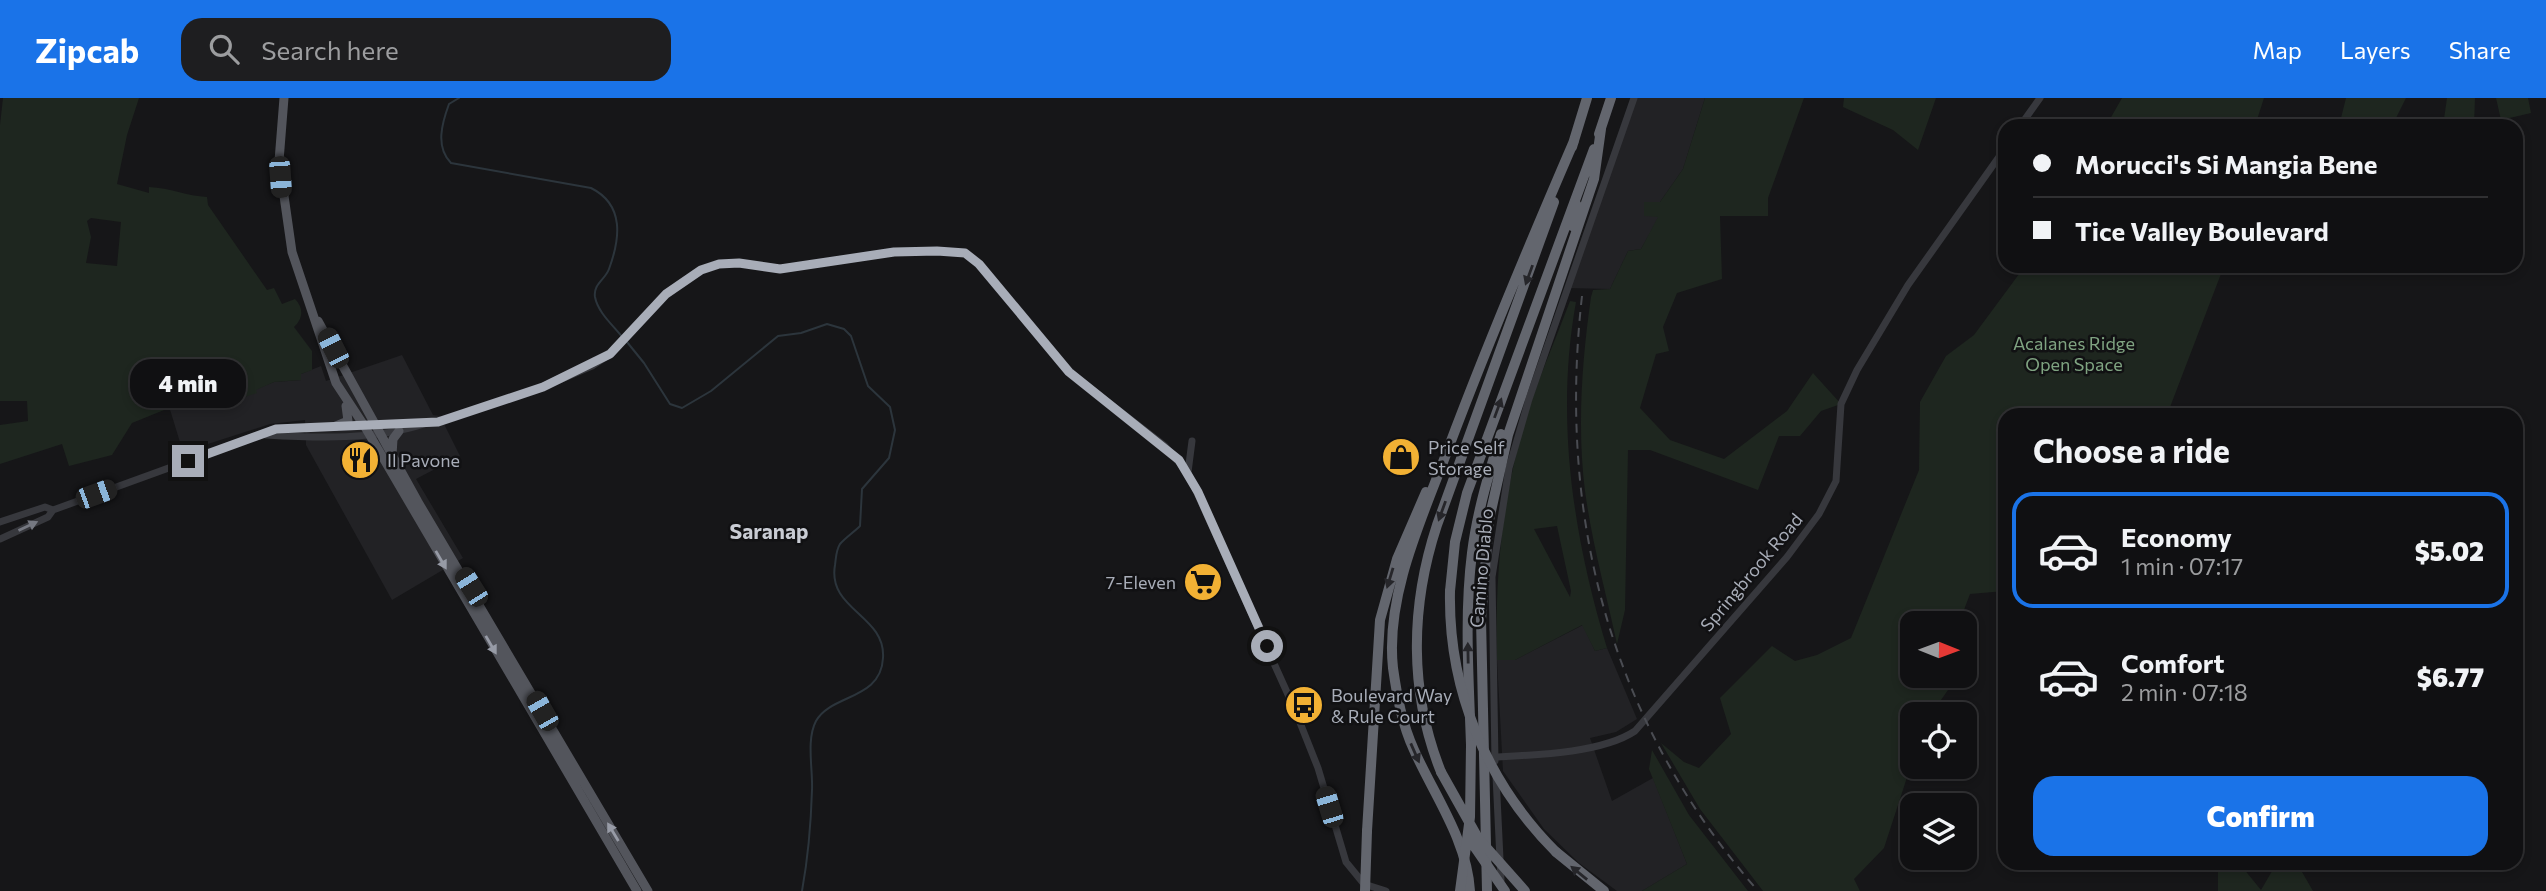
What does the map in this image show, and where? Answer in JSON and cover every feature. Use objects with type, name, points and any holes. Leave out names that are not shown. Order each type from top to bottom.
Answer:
[{"type":"highway","points":[[1506,891],[1463,830],[1425,723],[1418,676],[1418,611],[1433,537],[1541,242],[1587,98]]},
{"type":"highway","points":[[1604,891],[1556,852],[1507,793],[1474,730],[1455,661],[1450,591],[1455,542],[1467,494],[1576,204],[1611,98]]},
{"type":"highway","points":[[1487,891],[1481,619],[1489,520],[1508,435],[1594,179],[1601,129]]},
{"type":"highway","points":[[1471,891],[1461,848],[1407,732],[1393,661],[1394,625],[1401,587],[1439,472],[1485,351],[1574,141]]},
{"type":"highway","points":[[1460,891],[1470,817],[1468,604],[1475,530],[1490,469],[1571,228],[1576,204]]},
{"type":"highway","points":[[1365,891],[1380,620],[1402,547],[1423,496],[1439,472]]},
{"type":"highway","points":[[1441,772],[1478,838],[1525,891]]},
{"type":"main road","points":[[284,98],[279,161],[285,219],[299,279],[315,317],[349,418],[347,423],[337,426]]},
{"type":"main road","points":[[315,317],[392,457],[648,891]]},
{"type":"main road","points":[[341,392],[366,430],[637,891]]},
{"type":"main road","points":[[392,457],[392,442],[399,431]]},
{"type":"street","name":"Camino Diablo","points":[[1506,891],[1499,872],[1495,757],[1491,603],[1495,550],[1506,482],[1529,399],[1634,98]]},
{"type":"street","points":[[2025,119],[2040,98]]},
{"type":"street","name":"Springbrook Road","points":[[1495,757],[1596,746],[1619,740],[1636,731],[1787,557],[1831,494],[1838,468],[1841,404],[1857,370],[1908,285],[1998,158]]},
{"type":"street","points":[[377,429],[399,431],[427,423],[543,387],[592,366],[617,350],[666,294],[701,270],[719,264],[739,263],[780,269],[894,252],[965,253],[979,264],[1069,372],[1165,446],[1188,473],[1304,732],[1346,862],[1364,884],[1386,891]]},
{"type":"street","points":[[265,435],[366,430],[427,423]]},
{"type":"street","points":[[281,436],[304,432],[310,426]]},
{"type":"street","points":[[0,539],[48,517],[52,510],[276,429],[337,426],[366,430]]},
{"type":"street","points":[[1188,473],[1192,441]]},
{"type":"street","points":[[0,522],[45,507],[52,510]]},
{"type":"shaded area","points":[[1634,98],[1705,98],[1683,169],[1660,202],[1659,217],[1641,249],[1628,251],[1610,289],[1568,288]]},
{"type":"shaded area","points":[[402,355],[433,415],[440,416],[460,456],[416,479],[463,558],[392,600],[306,445],[305,420],[270,424],[183,452],[168,403],[201,392],[207,409],[274,382],[301,380],[301,374],[321,366],[326,381]]},
{"type":"shaded area","points":[[1583,625],[1595,651],[1607,648],[1637,719],[1616,732],[1590,738],[1612,801],[1653,778],[1687,864],[1642,891],[1617,891],[1579,863],[1544,829],[1503,771],[1497,660],[1515,660]]},
{"type":"green space","points":[[3,98],[139,98],[127,135],[117,184],[149,193],[149,187],[207,197],[208,205],[267,290],[274,288],[282,304],[295,299],[298,302],[301,313],[294,327],[312,351],[312,370],[301,374],[301,380],[274,382],[256,390],[257,393],[207,409],[201,393],[168,403],[169,408],[132,423],[112,455],[69,466],[62,444],[0,464],[0,425],[28,421],[27,401],[0,401],[0,125]],"holes":[[[91,218],[121,222],[117,266],[86,263],[91,237],[87,221]]]},
{"type":"green space","points":[[1705,98],[1804,98],[1768,198],[1768,216],[1720,216],[1722,279],[1677,293],[1663,327],[1669,351],[1656,354],[1640,408],[1670,440],[1724,459],[1787,411],[1813,373],[1841,404],[1821,411],[1800,436],[1779,436],[1758,490],[1650,450],[1628,450],[1625,610],[1617,644],[1591,530],[1581,443],[1585,345],[1591,297],[1593,290],[1610,289],[1628,251],[1641,249],[1658,217],[1644,216],[1644,202],[1660,202],[1683,169]]},
{"type":"green space","points":[[1844,98],[1936,98],[1918,150],[1893,130],[1843,107]]},
{"type":"green space","points":[[2122,98],[2264,98],[2257,119],[2110,119]]},
{"type":"green space","points":[[2346,98],[2406,98],[2396,119],[2341,119]]},
{"type":"green space","points":[[2447,98],[2475,98],[2474,119],[2444,119]]},
{"type":"green space","points":[[2496,98],[2528,98],[2531,113],[2501,119]]},
{"type":"green space","name":"Acalanes Ridge Open Space","points":[[2020,273],[2221,273],[2170,408],[1998,408],[1998,592],[1970,594],[1964,611],[1900,611],[1900,688],[1949,688],[1940,702],[1900,702],[1900,779],[1906,779],[1884,848],[1854,879],[1860,891],[1763,891],[1700,809],[1661,743],[1684,762],[1699,768],[1731,734],[1720,698],[1772,646],[1795,661],[1817,655],[1851,638],[1919,470],[1920,402],[1946,356],[1974,335]]},
{"type":"green space","points":[[1570,301],[1576,302],[1567,389],[1571,476],[1585,563],[1607,648],[1595,651],[1582,625],[1515,660],[1497,660],[1500,553],[1512,473],[1529,410]],"holes":[[[1557,526],[1570,597],[1534,529]]]},
{"type":"green space","points":[[1652,750],[1689,815],[1748,891],[1642,891],[1687,864],[1649,769]]},
{"type":"green space","points":[[2218,870],[2245,870],[2261,890],[2273,870],[2293,870],[2302,872],[2313,891],[2218,891]]},
{"type":"waterway","points":[[459,98],[449,104],[441,135],[443,150],[451,163],[591,188],[610,204],[617,224],[616,246],[609,269],[597,285],[595,297],[603,314],[623,338]]},
{"type":"waterway","points":[[627,342],[670,404],[682,408],[711,391],[778,336],[801,333],[827,324],[844,329],[851,336],[868,386],[890,407],[895,430],[889,458],[862,489],[860,526],[840,544],[835,565],[835,580],[840,592],[847,603],[876,632],[883,658],[880,672],[874,682],[823,712],[813,729],[811,815],[802,891]]},
{"type":"railway","points":[[1582,296],[1576,378],[1578,458],[1588,537],[1605,613],[1631,686],[1665,757],[1707,826],[1758,891]]},
{"type":"place","name":"Price Self Storage","points":[[1401,457]]},
{"type":"place","name":"Il Pavone","points":[[360,460]]},
{"type":"place","name":"7-Eleven","points":[[1203,582]]},
{"type":"place","name":"Boulevard Way & Rule Court","points":[[1304,705]]},
{"type":"district","name":"Saranap","points":[[769,530]]},
{"type":"route","points":[[188,461],[263,436],[276,429],[438,422],[543,387],[592,366],[617,350],[666,294],[701,270],[719,264],[739,263],[780,269],[894,252],[965,253],[979,264],[1069,372],[1092,393],[1165,446],[1179,460],[1198,492],[1267,646]]}]
